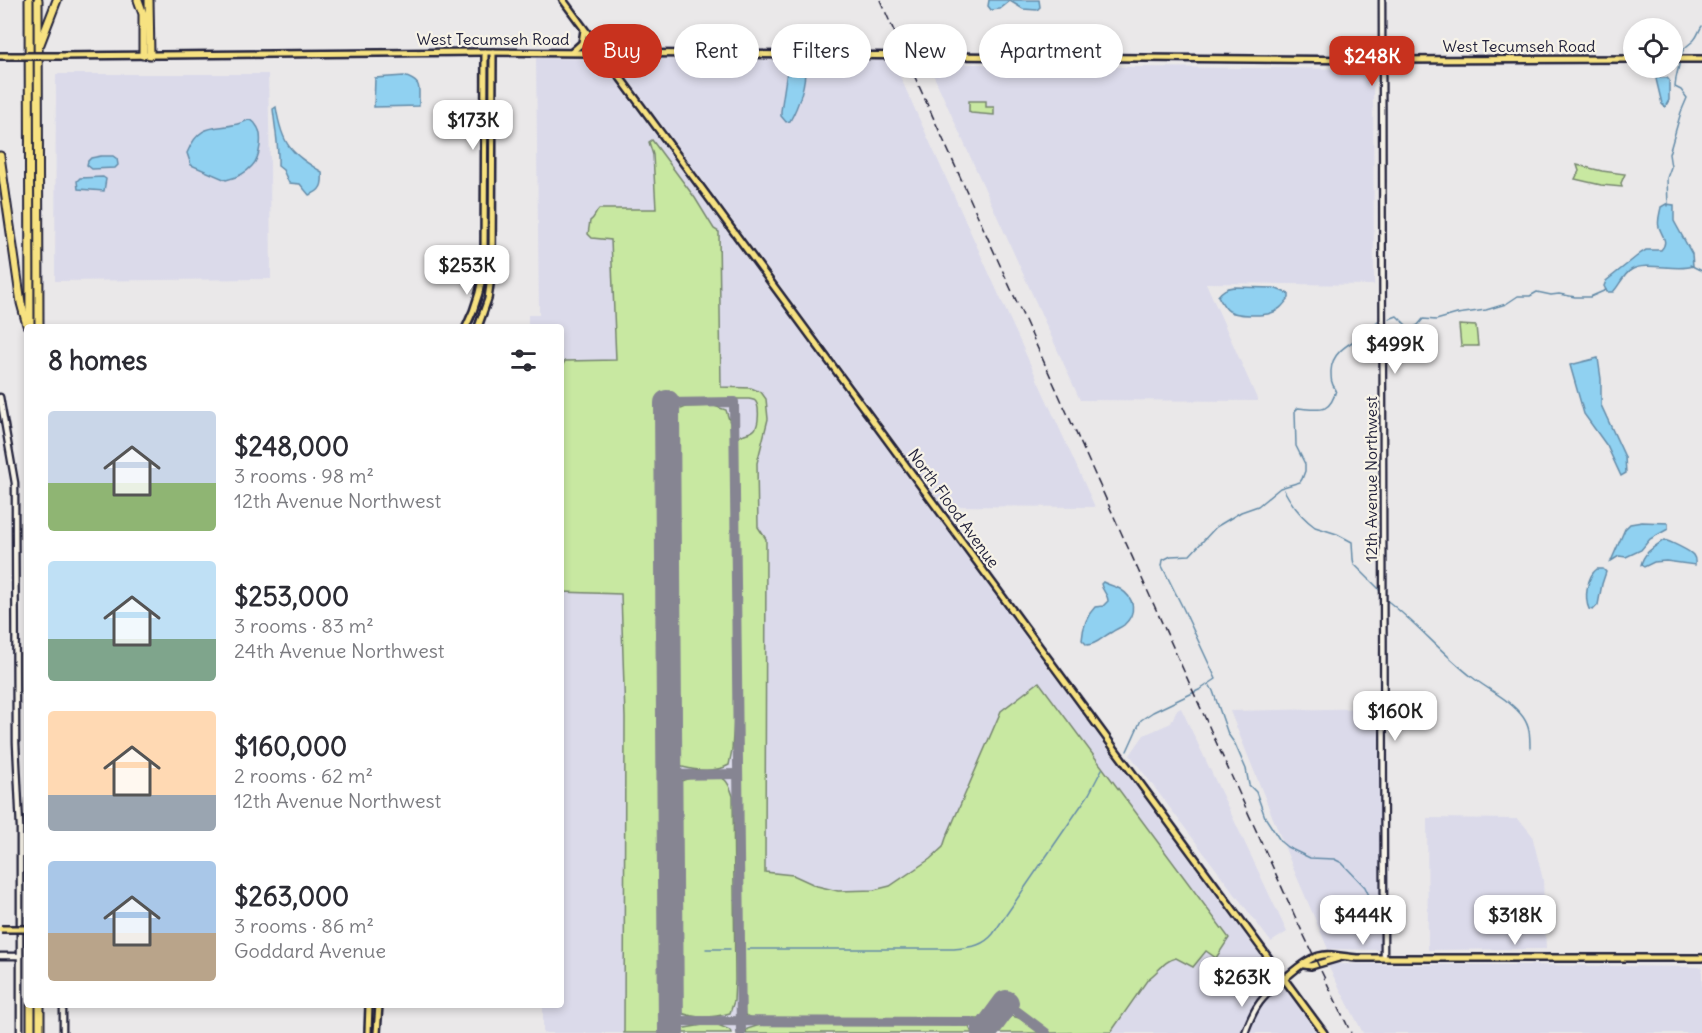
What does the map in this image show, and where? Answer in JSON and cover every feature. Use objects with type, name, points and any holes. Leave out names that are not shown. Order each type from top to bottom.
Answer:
[{"type":"highway","points":[[29,0],[29,324]]},
{"type":"highway","points":[[38,0],[39,324]]},
{"type":"highway","points":[[38,50],[57,0]]},
{"type":"highway","points":[[138,0],[147,55]]},
{"type":"highway","points":[[147,55],[148,0]]},
{"type":"highway","points":[[0,156],[21,303],[28,324]]},
{"type":"highway","points":[[31,1008],[31,1033]]},
{"type":"highway","points":[[40,1008],[40,1033]]},
{"type":"main road","name":"North Flood Avenue","points":[[562,0],[582,26]]},
{"type":"main road","points":[[571,53],[582,44]]},
{"type":"main road","points":[[467,324],[478,299],[483,279],[485,52]]},
{"type":"main road","points":[[479,324],[488,299],[492,270],[493,52]]},
{"type":"main road","name":"West Tecumseh Road","points":[[0,56],[582,53]]},
{"type":"main road","name":"West Tecumseh Road","points":[[662,53],[1383,60],[1623,59]]},
{"type":"main road","points":[[1683,59],[1699,59]]},
{"type":"main road","name":"North Flood Avenue","points":[[620,78],[1324,1033]]},
{"type":"main road","points":[[0,929],[24,929]]},
{"type":"main road","points":[[1284,979],[1308,960],[1333,955],[1384,958],[1702,958]]},
{"type":"main road","points":[[369,1008],[370,1033]]},
{"type":"main road","points":[[377,1033],[379,1008]]},
{"type":"street","name":"12th Avenue Northwest","points":[[1382,0],[1384,958]]},
{"type":"street","points":[[0,397],[15,483],[16,719],[20,827],[20,1033]]},
{"type":"street","points":[[0,957],[20,956]]},
{"type":"street","points":[[1245,1033],[1256,1007],[1267,993],[1284,979]]},
{"type":"street","points":[[63,1008],[63,1033]]},
{"type":"shaded area","points":[[536,58],[582,59],[582,78],[614,78],[1317,1033],[543,1033],[543,1008],[564,1008],[564,324],[528,324],[528,315],[539,315]]},
{"type":"shaded area","points":[[662,59],[674,59],[674,78],[759,78],[759,60],[771,60],[771,78],[871,78],[871,61],[883,61],[883,78],[901,78],[1095,507],[943,506],[627,78],[662,78]]},
{"type":"shaded area","points":[[967,64],[979,64],[979,78],[1123,78],[1123,67],[1373,69],[1374,285],[1206,283],[1258,401],[1080,400],[935,78],[967,78]]},
{"type":"shaded area","points":[[56,74],[268,74],[271,279],[55,281]]},
{"type":"shaded area","points":[[1181,708],[1287,932],[1271,942],[1130,755],[1144,735],[1171,723],[1176,711]]},
{"type":"shaded area","points":[[1380,708],[1381,950],[1328,949],[1230,711]]},
{"type":"shaded area","points":[[1427,818],[1517,819],[1523,824],[1532,835],[1543,880],[1546,949],[1428,950]]},
{"type":"shaded area","points":[[1327,964],[1702,967],[1702,1033],[1363,1033]]},
{"type":"green space","points":[[969,101],[986,101],[986,107],[994,107],[994,115],[969,112]]},
{"type":"green space","points":[[652,140],[695,198],[714,229],[719,232],[721,387],[751,388],[761,392],[766,399],[768,419],[757,463],[758,527],[766,539],[765,872],[793,875],[817,886],[838,891],[874,890],[890,886],[930,859],[943,847],[1001,711],[1039,682],[1229,938],[1216,958],[1206,951],[1193,967],[1176,958],[1164,964],[1148,979],[1111,1032],[1051,1033],[1001,996],[986,1017],[979,1019],[751,1018],[745,1015],[742,1010],[738,438],[755,429],[758,409],[755,401],[749,399],[658,399],[662,1033],[624,1033],[625,718],[621,594],[564,592],[564,363],[616,360],[611,240],[592,238],[588,234],[590,221],[599,209],[656,209],[653,155],[649,142]]},
{"type":"green space","points":[[1577,165],[1625,174],[1621,183],[1622,187],[1575,179],[1579,171]]},
{"type":"green space","points":[[1459,325],[1476,326],[1478,346],[1461,346]]},
{"type":"green space","points":[[714,406],[726,410],[730,423],[732,450],[734,719],[729,765],[704,770],[678,766],[676,411],[686,407]]},
{"type":"green space","points":[[702,777],[723,779],[733,796],[735,980],[734,1001],[730,1013],[704,1017],[679,1012],[678,782]]},
{"type":"green space","points":[[1012,1016],[1019,1018],[1040,1033],[999,1033],[1003,1022]]},
{"type":"green space","points":[[718,1025],[730,1030],[731,1033],[679,1033],[679,1029]]},
{"type":"green space","points":[[760,1025],[962,1025],[969,1027],[972,1033],[746,1033],[747,1029]]},
{"type":"water","points":[[989,0],[1039,0],[1040,7],[1037,10],[1023,9],[1010,1],[1000,9],[991,10],[988,6]]},
{"type":"water","points":[[404,76],[415,81],[419,86],[419,106],[374,107],[375,78]]},
{"type":"water","points":[[786,78],[804,78],[799,101],[790,121],[786,122],[781,116]]},
{"type":"water","points":[[1667,78],[1669,80],[1669,100],[1665,107],[1662,104],[1656,79]]},
{"type":"water","points":[[276,107],[281,131],[289,147],[322,172],[321,186],[309,195],[300,184],[289,183],[283,170],[278,166],[273,109]]},
{"type":"water","points":[[248,120],[253,121],[258,129],[260,146],[255,162],[247,171],[226,180],[191,165],[187,153],[199,134],[213,128]]},
{"type":"water","points":[[113,156],[117,159],[118,165],[115,168],[92,169],[87,165],[91,158]]},
{"type":"water","points":[[103,177],[106,179],[104,191],[78,189],[77,181],[80,178]]},
{"type":"water","points":[[1666,204],[1674,205],[1674,221],[1692,254],[1693,266],[1687,268],[1637,267],[1628,272],[1613,292],[1607,292],[1604,286],[1606,281],[1641,253],[1646,250],[1661,250],[1665,242],[1658,222],[1661,207]]},
{"type":"water","points":[[1234,287],[1274,288],[1289,294],[1289,298],[1279,309],[1271,313],[1256,315],[1233,313],[1227,310],[1218,296]]},
{"type":"water","points":[[1598,358],[1601,405],[1625,457],[1626,473],[1621,476],[1607,446],[1584,414],[1570,365]]},
{"type":"water","points":[[1668,523],[1668,529],[1650,539],[1641,550],[1626,557],[1619,556],[1611,561],[1625,529],[1630,524]]},
{"type":"water","points":[[1664,540],[1691,553],[1695,559],[1695,565],[1666,561],[1654,562],[1644,567],[1641,565],[1647,553]]},
{"type":"water","points":[[1597,569],[1603,569],[1606,572],[1598,605],[1593,610],[1589,609],[1587,604],[1587,593],[1591,577]]},
{"type":"water","points":[[1103,582],[1118,588],[1129,597],[1132,606],[1131,616],[1124,625],[1097,642],[1087,645],[1082,640],[1087,618],[1095,607],[1103,606],[1108,601],[1101,584]]},
{"type":"waterway","points":[[1683,51],[1702,26]]},
{"type":"waterway","points":[[1668,206],[1667,178],[1671,167],[1669,154],[1687,98],[1681,90],[1675,87],[1676,78]]},
{"type":"waterway","points":[[1690,265],[1702,271]]},
{"type":"waterway","points":[[1389,319],[1397,316],[1410,329],[1423,319],[1436,320],[1486,310],[1506,304],[1518,296],[1530,296],[1537,292],[1590,297],[1606,290]]},
{"type":"waterway","points":[[1127,751],[1141,720],[1216,679],[1162,566],[1163,560],[1171,556],[1190,555],[1216,527],[1241,512],[1258,506],[1280,488],[1300,482],[1305,471],[1305,464],[1296,446],[1295,411],[1298,408],[1323,409],[1331,403],[1336,390],[1331,374],[1335,357],[1345,347],[1370,331],[1378,321]]},
{"type":"waterway","points":[[1284,490],[1297,510],[1315,527],[1352,542],[1354,564],[1382,595]]},
{"type":"waterway","points":[[1385,599],[1461,668],[1518,711],[1528,728],[1530,748]]},
{"type":"waterway","points":[[1209,684],[1228,734],[1246,769],[1249,785],[1256,792],[1265,817],[1281,842],[1310,858],[1334,859],[1342,863],[1365,887],[1372,902],[1379,904]]},
{"type":"waterway","points":[[747,949],[954,949],[980,944],[993,934],[1089,794],[1102,769]]},
{"type":"waterway","points":[[1389,906],[1393,898]]},
{"type":"waterway","points":[[706,949],[730,949]]},
{"type":"taxiway","points":[[667,403],[734,402],[741,1033]]},
{"type":"taxiway","points":[[670,775],[737,774]]},
{"type":"taxiway","points":[[1006,1003],[1046,1033]]},
{"type":"taxiway","points":[[671,1021],[972,1022],[988,1033]]},
{"type":"runway","points":[[667,403],[671,1033]]},
{"type":"runway","points":[[984,1033],[1006,1003]]},
{"type":"railway","points":[[880,0],[1298,923],[1351,1033]]}]
